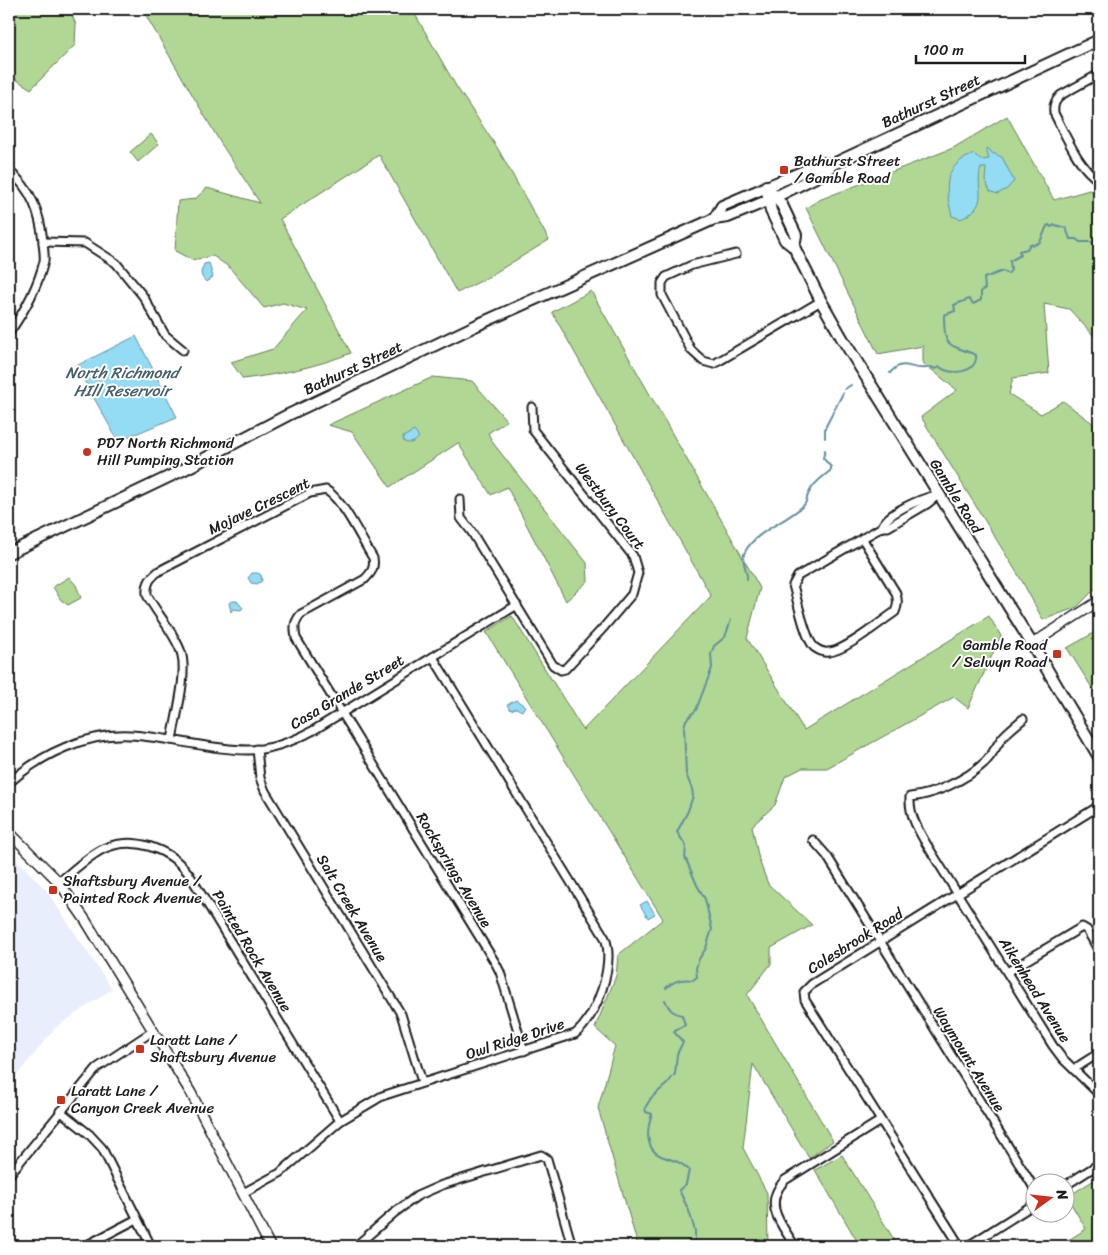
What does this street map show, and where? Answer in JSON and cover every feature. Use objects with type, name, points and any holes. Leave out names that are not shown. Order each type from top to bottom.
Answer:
[{"type":"main road","name":"Bathurst Street","points":[[9,553],[183,470],[288,415],[477,325],[714,219],[728,217],[772,198],[826,172],[831,165],[1099,40]]},
{"type":"main road","name":"Bathurst Street","points":[[714,219],[722,206],[822,162],[831,165]]},
{"type":"main road","name":"Gamble Road","points":[[766,186],[772,198],[771,211],[785,240],[794,247],[854,360],[1032,644],[1099,757]]},
{"type":"street","points":[[1099,74],[1061,95],[1053,108],[1082,164],[1090,174],[1099,180]]},
{"type":"street","points":[[9,171],[33,198],[41,224],[44,259],[34,291],[9,333]]},
{"type":"street","points":[[43,242],[85,242],[116,263],[143,296],[165,335],[183,350]]},
{"type":"street","points":[[736,254],[692,265],[666,277],[662,283],[662,295],[691,350],[702,361],[714,364],[821,301]]},
{"type":"street","name":"Westbury Court","points":[[460,499],[461,518],[471,531],[553,665],[561,670],[570,666],[632,594],[638,572],[634,556],[533,430],[532,407]]},
{"type":"street","name":"Mojave Crescent","points":[[172,740],[183,674],[183,660],[180,650],[148,595],[146,586],[148,580],[159,571],[310,493],[326,490],[336,498],[373,558],[374,565],[373,571],[365,579],[302,614],[294,623],[296,638],[341,713]]},
{"type":"street","points":[[862,538],[896,593],[897,607],[894,612],[857,638],[834,651],[824,652],[814,647],[808,637],[793,585],[798,576],[862,538],[882,527],[884,521],[906,507],[924,498],[938,495]]},
{"type":"street","points":[[1032,644],[1099,600]]},
{"type":"street","name":"Casa Grande Street","points":[[9,783],[45,756],[79,742],[108,736],[128,735],[232,748],[257,749],[297,739],[517,605]]},
{"type":"street","name":"Owl Ridge Drive","points":[[243,1193],[286,1169],[340,1121],[382,1096],[571,1036],[585,1025],[593,1011],[607,971],[608,946],[601,931],[433,657]]},
{"type":"street","name":"Rocksprings Avenue","points":[[341,713],[496,964],[524,1051]]},
{"type":"street","name":"Aikenhead Avenue","points":[[1023,719],[1002,738],[986,760],[974,770],[934,792],[922,796],[910,796],[910,808],[919,832],[1053,1046],[1099,1094]]},
{"type":"street","name":"Salt Creek Avenue","points":[[257,749],[260,778],[265,791],[401,1014],[422,1082]]},
{"type":"street","name":"Colesbrook Road","points":[[960,1246],[805,1000],[804,992],[812,984],[880,941],[1099,806]]},
{"type":"street","points":[[9,832],[59,882],[82,914],[199,1108],[270,1246]]},
{"type":"street","name":"Waymount Avenue","points":[[813,840],[827,856],[1026,1175]]},
{"type":"street","name":"Painted Rock Avenue","points":[[59,882],[101,850],[114,846],[144,845],[155,848],[175,859],[189,874],[340,1121]]},
{"type":"street","points":[[1007,972],[1082,927],[1087,930],[1099,950]]},
{"type":"street","points":[[9,1174],[97,1068],[153,1031]]},
{"type":"street","points":[[1074,1070],[1099,1053]]},
{"type":"street","points":[[60,1111],[96,1141],[151,1246]]},
{"type":"street","points":[[795,1246],[776,1215],[774,1200],[780,1185],[785,1180],[880,1121]]},
{"type":"street","points":[[356,1246],[416,1196],[541,1155],[547,1159],[572,1246]]},
{"type":"street","points":[[1076,1179],[1099,1164]]},
{"type":"street","points":[[968,1246],[1026,1210]]},
{"type":"street","points":[[85,1246],[138,1219]]},
{"type":"shaded area","points":[[9,852],[46,890],[112,989],[55,1028],[9,1085]]},
{"type":"green space","points":[[9,9],[85,9],[72,15],[76,25],[75,45],[31,89],[9,75]]},
{"type":"green space","points":[[142,9],[412,9],[456,86],[498,149],[549,240],[483,280],[457,293],[379,155],[280,219],[351,353],[298,369],[243,379],[231,362],[273,349],[307,310],[283,303],[264,308],[229,267],[213,256],[192,260],[175,251],[178,201],[195,199],[207,188],[260,203],[220,142]]},
{"type":"green space","points":[[1007,116],[1054,200],[1089,190],[1099,193],[1099,335],[1093,335],[1069,309],[1044,304],[1049,373],[1013,378],[1009,394],[1041,414],[1063,401],[1099,428],[1099,585],[1077,607],[1043,620],[1022,581],[921,417],[957,390],[923,363],[923,346],[878,354],[806,208],[819,200],[953,148]]},
{"type":"green space","points":[[151,134],[159,144],[138,162],[130,152]]},
{"type":"green space","points":[[591,291],[760,588],[747,638],[804,730],[989,616],[1001,636],[968,708],[954,697],[827,768],[802,768],[785,777],[775,805],[752,826],[759,860],[768,884],[812,925],[771,948],[771,964],[747,995],[833,1141],[809,1158],[753,1064],[743,1148],[767,1193],[768,1246],[638,1246],[598,1108],[615,1046],[595,1028],[616,976],[618,955],[663,919],[486,632],[512,616],[583,730],[711,596],[552,312]]},
{"type":"green space","points":[[433,377],[472,381],[507,421],[488,433],[493,443],[587,563],[588,581],[566,601],[507,487],[491,495],[458,443],[390,487],[352,432],[328,425]]},
{"type":"green space","points":[[69,577],[76,585],[81,598],[68,605],[61,600],[53,587]]},
{"type":"green space","points":[[1099,630],[1099,699],[1067,648]]},
{"type":"green space","points":[[842,1155],[898,1246],[860,1246],[815,1170]]},
{"type":"green space","points":[[1099,1177],[1099,1246],[1059,1246],[1086,1229],[1076,1212],[1076,1191]]},
{"type":"water","points":[[988,148],[992,153],[1002,157],[1014,181],[1007,189],[997,194],[990,191],[985,180],[986,168],[981,168],[979,176],[980,196],[976,208],[961,219],[952,216],[947,188],[952,169],[960,161],[974,154],[981,160],[989,159],[986,149]]},
{"type":"water","points":[[209,263],[213,277],[206,282],[201,272],[204,264]]},
{"type":"water","name":"North Richmond HIll Reservoir","points":[[136,336],[177,417],[118,441],[76,366]]},
{"type":"water","points":[[414,431],[419,437],[409,443],[404,442],[403,437]]},
{"type":"water","points":[[252,573],[261,575],[262,581],[257,584],[251,583],[248,578]]},
{"type":"water","points":[[237,601],[243,608],[241,610],[233,609],[231,612],[229,603]]},
{"type":"water","points":[[516,700],[525,706],[522,711],[516,708],[511,710],[507,705]]},
{"type":"water","points":[[647,901],[655,914],[648,918],[640,905]]},
{"type":"waterway","points":[[890,373],[895,368],[904,365],[935,369],[940,367],[944,370],[956,372],[973,366],[976,355],[950,344],[947,340],[944,315],[955,311],[954,305],[969,299],[973,304],[981,300],[981,291],[985,289],[984,278],[1003,271],[1008,274],[1011,270],[1010,261],[1021,255],[1019,251],[1027,249],[1030,244],[1034,245],[1040,242],[1047,226],[1055,225],[1066,228],[1070,239],[1076,239],[1080,242],[1091,242],[1099,248]]},
{"type":"waterway","points":[[845,389],[851,385]]},
{"type":"waterway","points":[[825,438],[825,428],[843,393]]},
{"type":"waterway","points":[[747,579],[743,557],[746,550],[758,536],[805,504],[812,488],[831,470],[831,467],[823,458],[825,450]]},
{"type":"waterway","points":[[666,988],[678,981],[685,979],[693,980],[697,977],[696,968],[706,948],[712,929],[705,899],[685,857],[686,846],[677,832],[688,811],[693,796],[686,774],[684,727],[686,720],[696,710],[712,668],[711,654],[714,646],[725,637],[731,620]]},
{"type":"waterway","points":[[665,1000],[671,1010],[682,1015],[685,1025],[674,1032],[683,1042],[677,1054],[675,1074],[651,1098],[645,1108],[646,1112],[652,1114],[648,1138],[656,1153],[679,1163],[689,1170],[686,1184],[679,1190],[689,1211],[695,1231],[695,1246]]},
{"type":"place","name":"Bathurst Street / Gamble Road","points":[[784,170]]},
{"type":"place","name":"PD7 North Richmond Hill Pumping Station","points":[[87,452]]},
{"type":"place","name":"Gamble Road / Selwyn Road","points":[[1057,654]]},
{"type":"place","name":"Shaftsbury Avenue / Painted Rock Avenue","points":[[53,890]]},
{"type":"place","name":"Laratt Lane / Shaftsbury Avenue","points":[[140,1049]]},
{"type":"place","name":"Laratt Lane / Canyon Creek Avenue","points":[[61,1100]]}]
